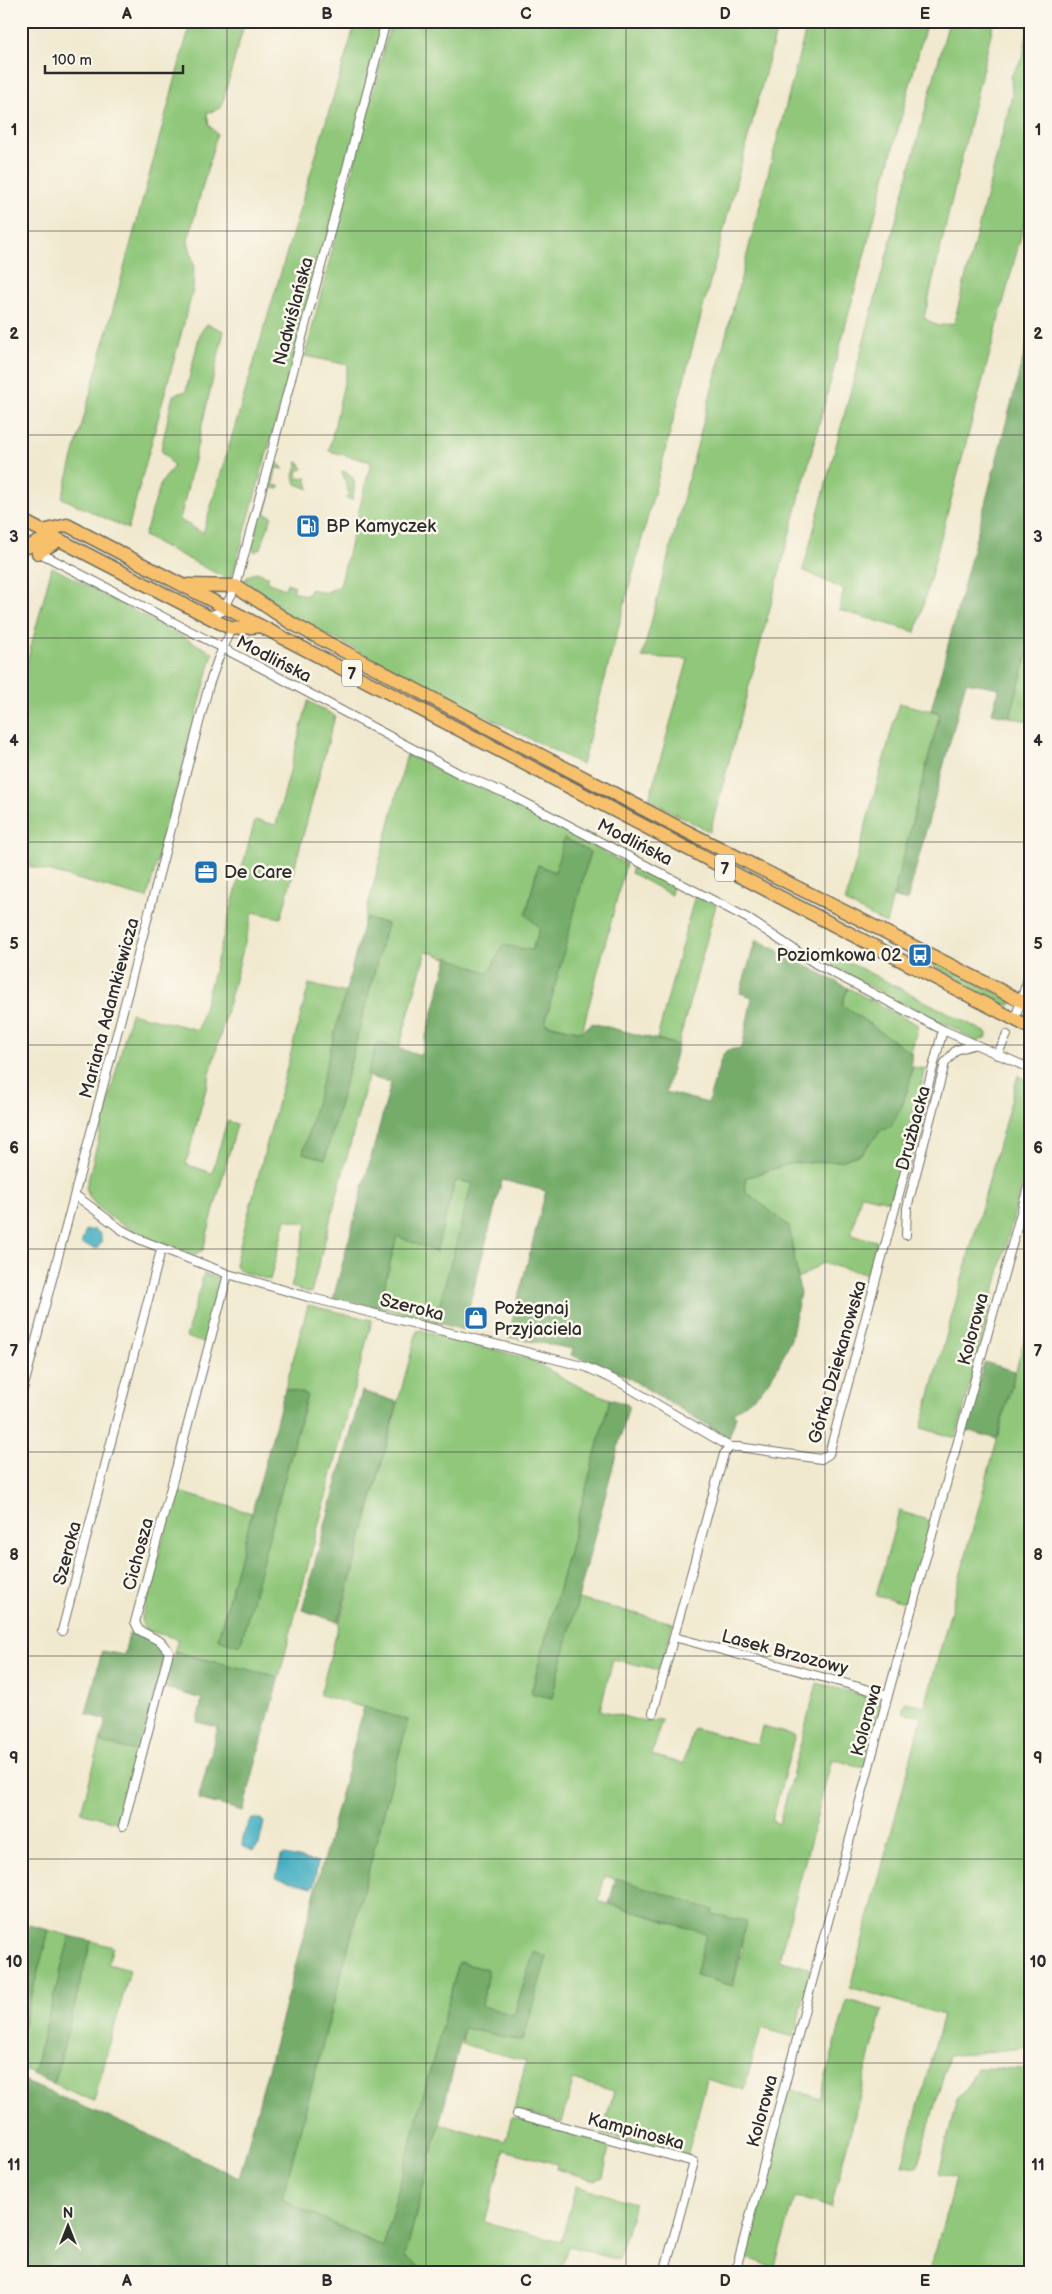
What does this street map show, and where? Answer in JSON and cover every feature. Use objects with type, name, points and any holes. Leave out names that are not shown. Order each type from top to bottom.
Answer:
[{"type":"highway","points":[[21,520],[232,629],[261,626]]},
{"type":"highway","name":"7","points":[[51,535],[67,525],[1031,1028]]},
{"type":"highway","points":[[29,548],[51,535]]},
{"type":"highway","points":[[183,585],[236,586],[291,623],[424,694],[676,826],[1026,1004]]},
{"type":"street","name":"Nadwiślańska","points":[[226,607],[236,586],[386,21]]},
{"type":"street","name":"Modlińska","points":[[29,548],[271,673],[460,774],[514,797],[748,918],[816,964],[973,1045],[1031,1069]]},
{"type":"street","points":[[208,616],[219,614],[226,607]]},
{"type":"street","name":"Mariana Adamkiewicza","points":[[21,1397],[206,694],[222,649],[232,629]]},
{"type":"street","points":[[1015,1019],[1026,1004],[1031,969]]},
{"type":"street","name":"Górka Dziekanowska","points":[[730,1447],[821,1459],[829,1454],[943,1030]]},
{"type":"street","points":[[997,1055],[1007,1035]]},
{"type":"street","name":"Drużbacka","points":[[906,1235],[907,1208],[945,1063],[956,1050],[973,1045]]},
{"type":"street","name":"Kolorowa","points":[[735,2273],[888,1696],[1031,1176]]},
{"type":"street","name":"Szeroka","points":[[75,1195],[122,1230],[161,1250],[228,1274],[308,1297],[586,1367],[621,1383],[730,1447]]},
{"type":"street","name":"Szeroka","points":[[62,1631],[161,1250]]},
{"type":"street","name":"Cichosza","points":[[123,1826],[169,1652],[161,1642],[138,1630],[135,1622],[228,1274]]},
{"type":"street","points":[[653,1714],[720,1466],[724,1454],[730,1447]]},
{"type":"street","name":"Lasek Brzozowy","points":[[674,1638],[888,1696]]},
{"type":"street","name":"Kampinoska","points":[[517,2114],[694,2162],[664,2273]]},
{"type":"green space","points":[[191,21],[245,21],[221,108],[207,113],[209,125],[217,134],[188,240],[194,265],[193,290],[128,529],[62,498]]},
{"type":"green space","points":[[356,21],[388,21],[231,581],[144,536],[161,483],[174,466],[161,450],[173,395],[186,391],[200,333],[207,324],[224,331],[180,520],[203,533]]},
{"type":"green space","points":[[391,21],[779,21],[582,765],[327,635],[287,617],[244,582],[248,576],[257,572],[269,577],[267,582],[285,589],[287,583],[295,586],[293,591],[306,596],[311,589],[325,593],[340,586],[371,462],[329,451],[348,365],[305,356]]},
{"type":"green space","points":[[808,21],[927,21],[710,832],[649,800],[688,659],[642,657]]},
{"type":"green space","points":[[949,21],[994,21],[924,318],[938,326],[954,323],[1012,96],[1011,76],[1023,57],[1029,21],[1031,21],[1031,198],[916,632],[839,610],[844,590],[803,570]]},
{"type":"green space","points":[[1031,328],[1031,641],[1010,717],[992,713],[999,688],[966,682],[907,901],[893,897],[940,713],[931,710]]},
{"type":"green space","points":[[298,461],[303,469],[297,471],[298,479],[306,477],[309,489],[296,484],[294,476]]},
{"type":"green space","points":[[277,462],[284,469],[276,468],[273,485],[280,486],[279,489],[272,488],[265,514],[272,516],[261,548],[255,552],[252,547],[271,468]]},
{"type":"green space","points":[[342,471],[351,475],[353,479],[352,500],[345,498],[349,495]]},
{"type":"green space","points":[[52,567],[213,653],[147,898],[21,864],[21,684]]},
{"type":"green space","points":[[1031,641],[1031,708],[1027,721],[1010,717]]},
{"type":"green space","points":[[308,701],[335,716],[281,918],[253,912],[186,1164],[212,1173],[227,1121],[237,1124],[203,1250],[193,1255],[148,1237],[115,1220],[91,1200],[86,1188],[131,1013],[198,1030],[255,820],[276,825]]},
{"type":"green space","points":[[899,703],[940,713],[886,924],[845,902]]},
{"type":"green space","points":[[407,754],[459,780],[490,791],[626,864],[582,1032],[544,1023],[590,852],[555,872],[538,865],[526,914],[540,928],[532,950],[489,973],[426,951],[399,1049],[377,1043],[311,1293],[291,1287],[307,1224],[286,1219],[270,1280],[239,1271],[235,1264],[309,984],[346,993],[303,1153],[325,1159],[387,924],[365,918]]},
{"type":"green space","points":[[564,838],[590,852],[545,1024],[582,1032],[592,1023],[678,1045],[666,1092],[708,1103],[722,1056],[727,1050],[742,1048],[752,997],[740,993],[756,939],[848,988],[842,1005],[911,1053],[910,1082],[904,1101],[891,1127],[882,1129],[862,1153],[841,1161],[792,1163],[745,1178],[746,1192],[789,1226],[800,1293],[791,1339],[777,1369],[760,1392],[733,1413],[736,1416],[729,1438],[622,1374],[571,1355],[573,1349],[508,1337],[546,1191],[502,1180],[463,1330],[435,1322],[472,1183],[455,1181],[436,1252],[397,1236],[379,1307],[333,1299],[391,1083],[367,1076],[377,1042],[421,1055],[448,957],[489,973],[503,945],[532,950],[540,928],[526,915],[538,865],[555,872]]},
{"type":"green space","points":[[633,865],[673,885],[671,895],[631,873]]},
{"type":"green space","points":[[695,895],[716,905],[678,1045],[657,1039]]},
{"type":"green space","points":[[365,918],[387,924],[325,1159],[303,1153]]},
{"type":"green space","points":[[821,948],[987,1033],[987,1037],[976,1042],[956,1029],[897,1001],[816,957]]},
{"type":"green space","points":[[936,961],[1012,1001],[1011,1005],[1005,1005],[933,966]]},
{"type":"green space","points":[[848,988],[918,1025],[911,1053],[842,1005]]},
{"type":"green space","points":[[913,1067],[926,1069],[890,1201],[861,1195],[851,1235],[877,1241],[869,1275],[822,1263],[798,1279],[789,1226],[746,1192],[745,1178],[792,1163],[841,1161],[862,1153],[903,1105]]},
{"type":"green space","points":[[1018,1075],[1031,1082],[1031,1149],[956,1438],[921,1428]]},
{"type":"green space","points":[[455,1181],[473,1183],[435,1322],[379,1307],[397,1235],[436,1252]]},
{"type":"green space","points":[[204,1273],[224,1281],[207,1344],[186,1337]]},
{"type":"green space","points":[[308,1305],[372,1320],[279,1677],[174,1652],[178,1639],[145,1630],[141,1621],[176,1491],[252,1513],[218,1638],[240,1645],[307,1395],[285,1389]]},
{"type":"green space","points":[[1031,1314],[1031,2047],[949,2056],[917,2168],[902,2166],[943,2015],[850,1987],[922,1717],[902,1712],[905,1702],[925,1706]]},
{"type":"green space","points":[[421,1330],[529,1359],[578,1386],[610,1399],[531,1693],[552,1698],[578,1599],[673,1623],[660,1670],[613,1659],[600,1710],[645,1722],[662,1719],[652,1755],[683,1764],[694,1728],[757,1745],[762,1727],[795,1735],[772,1821],[779,1824],[817,1683],[884,1701],[865,1768],[832,1759],[779,1960],[811,1969],[794,2037],[761,2028],[744,2090],[707,2079],[687,2157],[602,2134],[614,2091],[573,2080],[562,2123],[514,2109],[526,2061],[462,2044],[464,2028],[523,2041],[546,1958],[534,1953],[514,2015],[482,2006],[488,1970],[459,1962],[383,2247],[282,2199],[408,1720],[320,1695],[417,1331]],"holes":[[[605,1876],[712,1910],[712,1914],[743,1948],[733,1986],[696,1975],[707,1934],[598,1901]]]},
{"type":"green space","points":[[984,1362],[1015,1371],[997,1439],[966,1430]]},
{"type":"green space","points":[[285,1389],[307,1394],[240,1646],[218,1639]]},
{"type":"green space","points":[[362,1391],[398,1402],[338,1622],[302,1610]]},
{"type":"green space","points":[[610,1399],[629,1405],[552,1698],[531,1693]]},
{"type":"green space","points":[[899,1511],[931,1521],[910,1604],[876,1596]]},
{"type":"green space","points":[[129,1633],[161,1642],[166,1651],[139,1752],[100,1742],[106,1720],[86,1714],[102,1651],[124,1655]]},
{"type":"green space","points":[[174,1652],[279,1677],[243,1811],[198,1799],[218,1727],[197,1722],[202,1699],[165,1688]]},
{"type":"green space","points":[[364,1707],[408,1720],[282,2199],[383,2247],[459,1962],[488,1970],[482,2006],[514,2015],[534,1952],[547,1957],[522,2041],[464,2028],[405,2257],[428,2273],[21,2273],[21,2080],[157,2138],[239,2178]]},
{"type":"green space","points":[[100,1742],[139,1752],[119,1823],[81,1812]]},
{"type":"green space","points":[[616,1878],[713,1910],[712,1914],[746,1921],[733,1986],[696,1975],[706,1934],[609,1903]]},
{"type":"green space","points":[[29,1925],[49,1930],[21,2035],[21,1956]]},
{"type":"green space","points":[[49,1930],[70,1936],[33,2074],[21,2069],[21,2035]]},
{"type":"green space","points":[[70,1936],[91,1941],[54,2084],[33,2074]]},
{"type":"green space","points":[[91,1941],[113,1947],[108,1964],[130,1970],[94,2101],[54,2084]]},
{"type":"green space","points":[[847,2000],[882,2010],[831,2207],[795,2197],[775,2266],[744,2258],[788,2089],[820,2098]]},
{"type":"green space","points":[[977,2068],[1031,2069],[1031,2273],[929,2273],[956,2178],[939,2173],[957,2098],[967,2088]]},
{"type":"green space","points":[[512,2117],[610,2143],[603,2177],[595,2180],[556,2169],[557,2164],[504,2150],[485,2222],[561,2242],[576,2186],[635,2203],[619,2260],[568,2246],[560,2273],[428,2273],[404,2257],[439,2124],[505,2141]]},
{"type":"water","points":[[86,1230],[95,1230],[101,1234],[101,1243],[97,1249],[81,1244]]},
{"type":"water","points":[[252,1819],[261,1819],[264,1822],[259,1845],[253,1851],[242,1846],[245,1831]]},
{"type":"water","points":[[281,1856],[318,1862],[314,1886],[276,1878]]},
{"type":"place","name":"BP Kamyczek","points":[[308,526]]},
{"type":"place","name":"De Care","points":[[206,872]]},
{"type":"place","name":"Poziomkowa 02","points":[[920,955]]},
{"type":"place","name":"Pożegnaj Przyjaciela","points":[[476,1318]]}]
